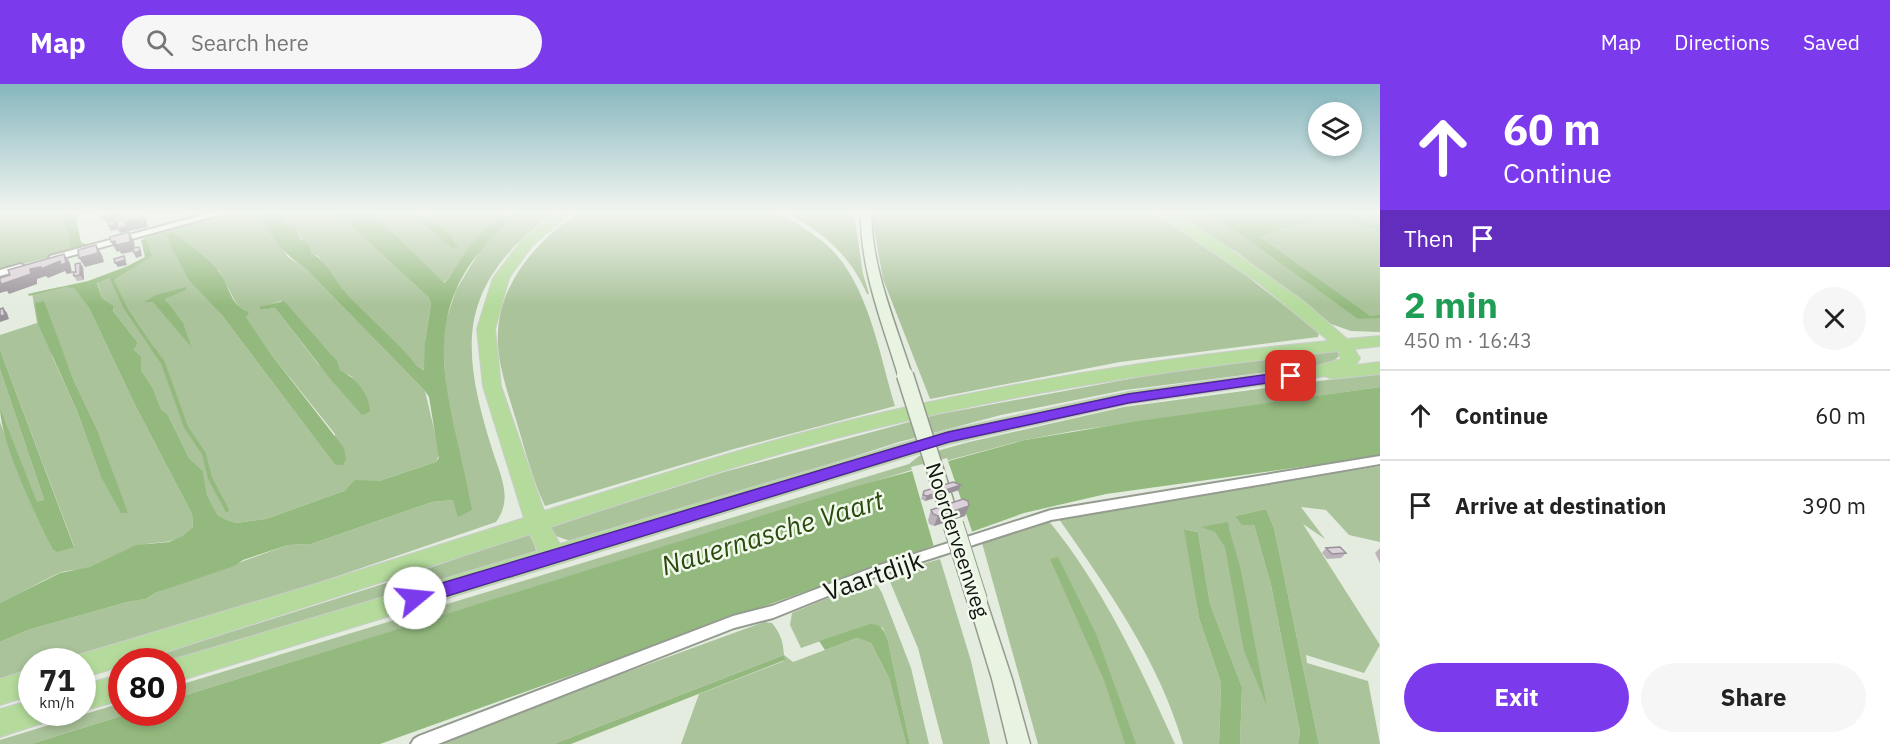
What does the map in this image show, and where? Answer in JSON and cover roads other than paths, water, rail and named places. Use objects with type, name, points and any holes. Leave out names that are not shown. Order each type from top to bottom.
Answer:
[{"type":"highway","points":[[526,244],[501,278],[486,329],[492,386],[544,541],[556,556]]},
{"type":"highway","points":[[186,667],[852,465],[978,430],[1128,398],[1314,373],[1348,363],[1351,357],[1344,344],[1214,244]]},
{"type":"highway","points":[[96,662],[409,565],[628,491],[766,450],[948,405],[1121,372],[1232,356],[1380,341]]},
{"type":"highway","points":[[1314,373],[1342,374],[1380,368]]},
{"type":"highway","points":[[0,692],[18,686]]},
{"type":"highway","points":[[0,723],[18,718]]},
{"type":"street","points":[[46,261],[109,244]]},
{"type":"street","name":"Noorderveenweg","points":[[868,244],[872,270],[1002,679],[1019,744]]},
{"type":"street","points":[[0,273],[34,264]]},
{"type":"street","name":"Vaartdijk","points":[[419,744],[733,622],[772,612],[877,571],[1051,515],[1380,460]]},
{"type":"water","points":[[70,244],[89,246],[78,249],[70,247]]},
{"type":"water","points":[[142,244],[148,244],[152,256],[112,283],[109,278],[97,283],[102,298],[114,306],[113,311],[138,343],[134,350],[141,356],[141,370],[153,388],[161,409],[168,415],[189,458],[203,471],[207,494],[218,515],[236,523],[266,519],[344,491],[355,480],[379,481],[436,462],[439,458],[429,397],[425,391],[306,269],[278,244],[308,244],[311,253],[324,264],[351,298],[417,366],[424,370],[425,342],[431,304],[429,298],[370,244],[404,244],[444,283],[472,244],[486,244],[460,281],[448,315],[444,351],[447,387],[472,510],[458,517],[453,500],[432,502],[311,544],[288,545],[243,560],[234,566],[155,593],[146,599],[127,602],[28,630],[0,642],[0,603],[60,573],[90,567],[136,545],[169,542],[183,536],[193,527],[192,514],[136,407],[89,308],[74,288],[65,287],[29,296],[28,294],[88,281],[128,266],[145,257]]},
{"type":"water","points":[[170,244],[188,244],[214,266],[234,301],[243,310],[249,312],[246,317],[271,354],[344,448],[346,459],[343,465],[335,465],[221,314],[189,280]]},
{"type":"water","points":[[446,244],[456,244],[458,247],[451,248]]},
{"type":"water","points":[[1254,244],[1269,244],[1370,316],[1380,315],[1380,318],[1358,319]]},
{"type":"water","points":[[186,287],[186,290],[165,299],[183,323],[192,348],[153,302],[144,302],[156,295]]},
{"type":"water","points":[[44,301],[74,381],[97,429],[128,513],[121,513],[100,475],[77,411],[39,326],[35,303]]},
{"type":"water","points":[[284,301],[337,361],[340,370],[361,387],[370,412],[362,415],[332,381],[275,308],[261,310],[259,307]]},
{"type":"water","points":[[0,350],[74,547],[57,552],[52,548],[12,458],[0,407],[37,502],[44,500],[0,369]]},
{"type":"water","name":"Nauernasche Vaart","points":[[1380,387],[1380,456],[1106,494],[1024,513],[380,744],[31,744],[89,726],[96,726],[96,724],[108,720],[108,726],[186,726],[186,695],[857,486],[1025,440],[1132,422]]},
{"type":"water","points":[[1266,509],[1274,528],[1319,744],[1298,744],[1300,732],[1271,585],[1254,525],[1242,525],[1235,516]]},
{"type":"water","points":[[1228,522],[1240,567],[1267,706],[1244,651],[1225,547],[1215,532],[1201,527]]},
{"type":"water","points":[[1184,529],[1198,532],[1210,604],[1242,687],[1240,744],[1219,744],[1221,683],[1199,618]]},
{"type":"water","points":[[1058,557],[1096,634],[1136,744],[1125,744],[1104,680],[1050,559]]},
{"type":"water","points":[[869,624],[882,628],[888,641],[910,744],[906,744],[889,678],[871,643],[857,638],[825,650],[819,641]]},
{"type":"water","points":[[784,655],[785,660],[571,744],[554,744]]},
{"type":"waterway","points":[[113,282],[126,309],[155,352]]},
{"type":"waterway","points":[[154,350],[163,363],[186,427],[204,454],[210,478],[227,510]]}]
